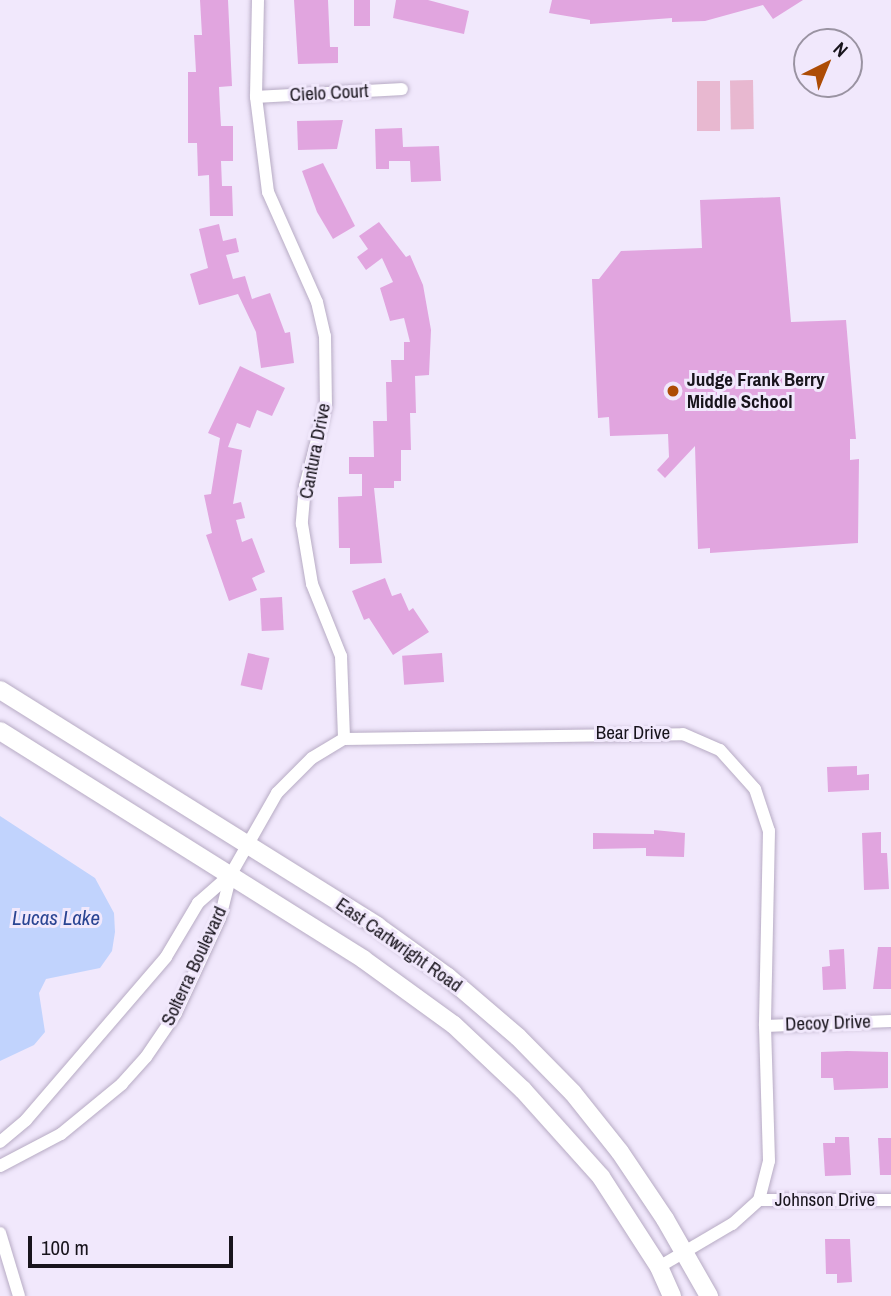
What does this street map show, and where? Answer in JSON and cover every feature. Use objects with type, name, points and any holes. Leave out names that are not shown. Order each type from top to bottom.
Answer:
[{"type":"main road","name":"East Cartwright Road","points":[[0,690],[377,926],[448,977],[518,1037],[573,1093],[620,1152],[685,1251],[709,1296]]},
{"type":"main road","name":"East Cartwright Road","points":[[0,731],[363,958],[454,1025],[523,1090],[601,1177],[659,1267],[672,1296]]},
{"type":"street","name":"Cantura Drive","points":[[258,0],[256,97],[268,192],[317,302],[325,336],[326,405],[305,486],[302,524],[312,583],[341,656],[344,739]]},
{"type":"street","name":"Cielo Court","points":[[256,97],[402,89]]},
{"type":"street","name":"Bear Drive","points":[[231,874],[277,793],[312,758],[344,739],[683,734],[720,750],[755,789],[769,831],[765,1026],[769,1161],[758,1200]]},
{"type":"street","name":"Solterra Boulevard","points":[[0,1142],[26,1120],[166,957],[198,903],[231,874]]},
{"type":"street","name":"Solterra Boulevard","points":[[0,1166],[61,1134],[122,1084],[146,1057],[176,1013],[220,918],[231,874]]},
{"type":"street","name":"Decoy Drive","points":[[765,1026],[891,1021]]},
{"type":"street","points":[[659,1267],[732,1224],[758,1200]]},
{"type":"street","name":"Johnson Drive","points":[[758,1200],[891,1200]]},
{"type":"street","points":[[0,1233],[19,1296]]},
{"type":"shaded area","points":[[730,80],[753,80],[754,129],[731,129]]},
{"type":"shaded area","points":[[697,81],[720,81],[720,131],[697,131]]},
{"type":"water","name":"Lucas Lake","points":[[0,816],[95,878],[114,913],[115,932],[112,951],[100,968],[46,979],[39,993],[45,1032],[34,1045],[0,1061]]},
{"type":"building","points":[[200,0],[228,0],[232,86],[219,87],[221,126],[233,126],[233,161],[221,161],[222,186],[232,186],[233,216],[210,216],[209,175],[198,176],[197,143],[188,143],[188,72],[196,72],[194,35],[202,35]]},
{"type":"building","points":[[294,0],[328,0],[330,47],[338,47],[338,63],[298,64]]},
{"type":"building","points":[[354,0],[370,0],[370,26],[354,26]]},
{"type":"building","points":[[396,0],[428,0],[469,11],[464,34],[393,18]]},
{"type":"building","points":[[552,0],[803,0],[773,19],[763,5],[705,21],[672,22],[672,18],[590,24],[590,20],[549,13]]},
{"type":"building","points":[[343,120],[337,149],[298,150],[297,121]]},
{"type":"building","points":[[402,128],[403,147],[439,146],[441,181],[411,182],[410,161],[389,161],[389,169],[376,169],[375,129]]},
{"type":"building","points":[[323,163],[355,226],[333,239],[317,212],[302,171]]},
{"type":"building","points":[[780,197],[791,322],[846,320],[856,439],[850,439],[850,460],[859,459],[858,543],[710,553],[710,548],[698,549],[695,446],[665,478],[657,470],[669,457],[668,434],[610,436],[609,417],[598,418],[592,279],[599,279],[621,251],[702,248],[700,200]]},
{"type":"building","points":[[379,222],[406,257],[410,255],[423,285],[431,330],[429,375],[415,376],[416,413],[410,413],[411,450],[401,450],[401,481],[394,481],[394,488],[374,488],[382,563],[350,564],[350,548],[339,548],[338,497],[362,496],[362,474],[349,474],[349,457],[374,457],[373,421],[387,421],[386,382],[392,382],[391,360],[404,360],[404,342],[410,342],[404,318],[390,321],[380,288],[393,282],[382,258],[366,270],[357,257],[368,249],[359,236]]},
{"type":"building","points":[[219,224],[223,241],[236,238],[239,252],[226,255],[233,279],[245,276],[252,299],[270,293],[285,333],[290,332],[294,363],[261,368],[256,332],[238,294],[199,305],[190,274],[208,268],[199,229]]},
{"type":"building","points":[[240,366],[285,388],[272,416],[257,410],[250,428],[237,423],[228,447],[242,450],[233,504],[241,502],[245,518],[236,520],[242,542],[252,538],[265,572],[252,578],[257,590],[229,601],[206,535],[212,533],[204,495],[211,494],[220,438],[208,433]]},
{"type":"building","points":[[385,578],[392,596],[401,593],[409,611],[413,608],[429,632],[393,655],[369,618],[364,620],[352,591]]},
{"type":"building","points":[[282,597],[284,630],[262,631],[260,598]]},
{"type":"building","points":[[248,653],[269,658],[262,690],[241,685]]},
{"type":"building","points":[[442,653],[444,682],[404,685],[402,656]]},
{"type":"building","points":[[857,766],[857,775],[869,774],[869,790],[828,792],[827,767]]},
{"type":"building","points":[[654,830],[685,833],[684,857],[646,856],[646,848],[593,849],[593,833],[654,834]]},
{"type":"building","points":[[881,832],[881,853],[887,853],[889,889],[864,890],[862,833]]},
{"type":"building","points":[[878,947],[891,947],[891,989],[873,989]]},
{"type":"building","points":[[844,949],[846,989],[823,990],[822,967],[830,966],[829,950]]},
{"type":"building","points":[[821,1052],[888,1052],[888,1088],[834,1090],[833,1078],[821,1078]]},
{"type":"building","points":[[835,1137],[849,1137],[851,1175],[825,1176],[823,1143],[835,1143]]},
{"type":"building","points":[[878,1138],[891,1138],[891,1175],[880,1175]]},
{"type":"building","points":[[825,1239],[850,1239],[852,1282],[837,1283],[837,1274],[826,1274]]},
{"type":"place","name":"Judge Frank Berry Middle School","points":[[673,391]]}]
